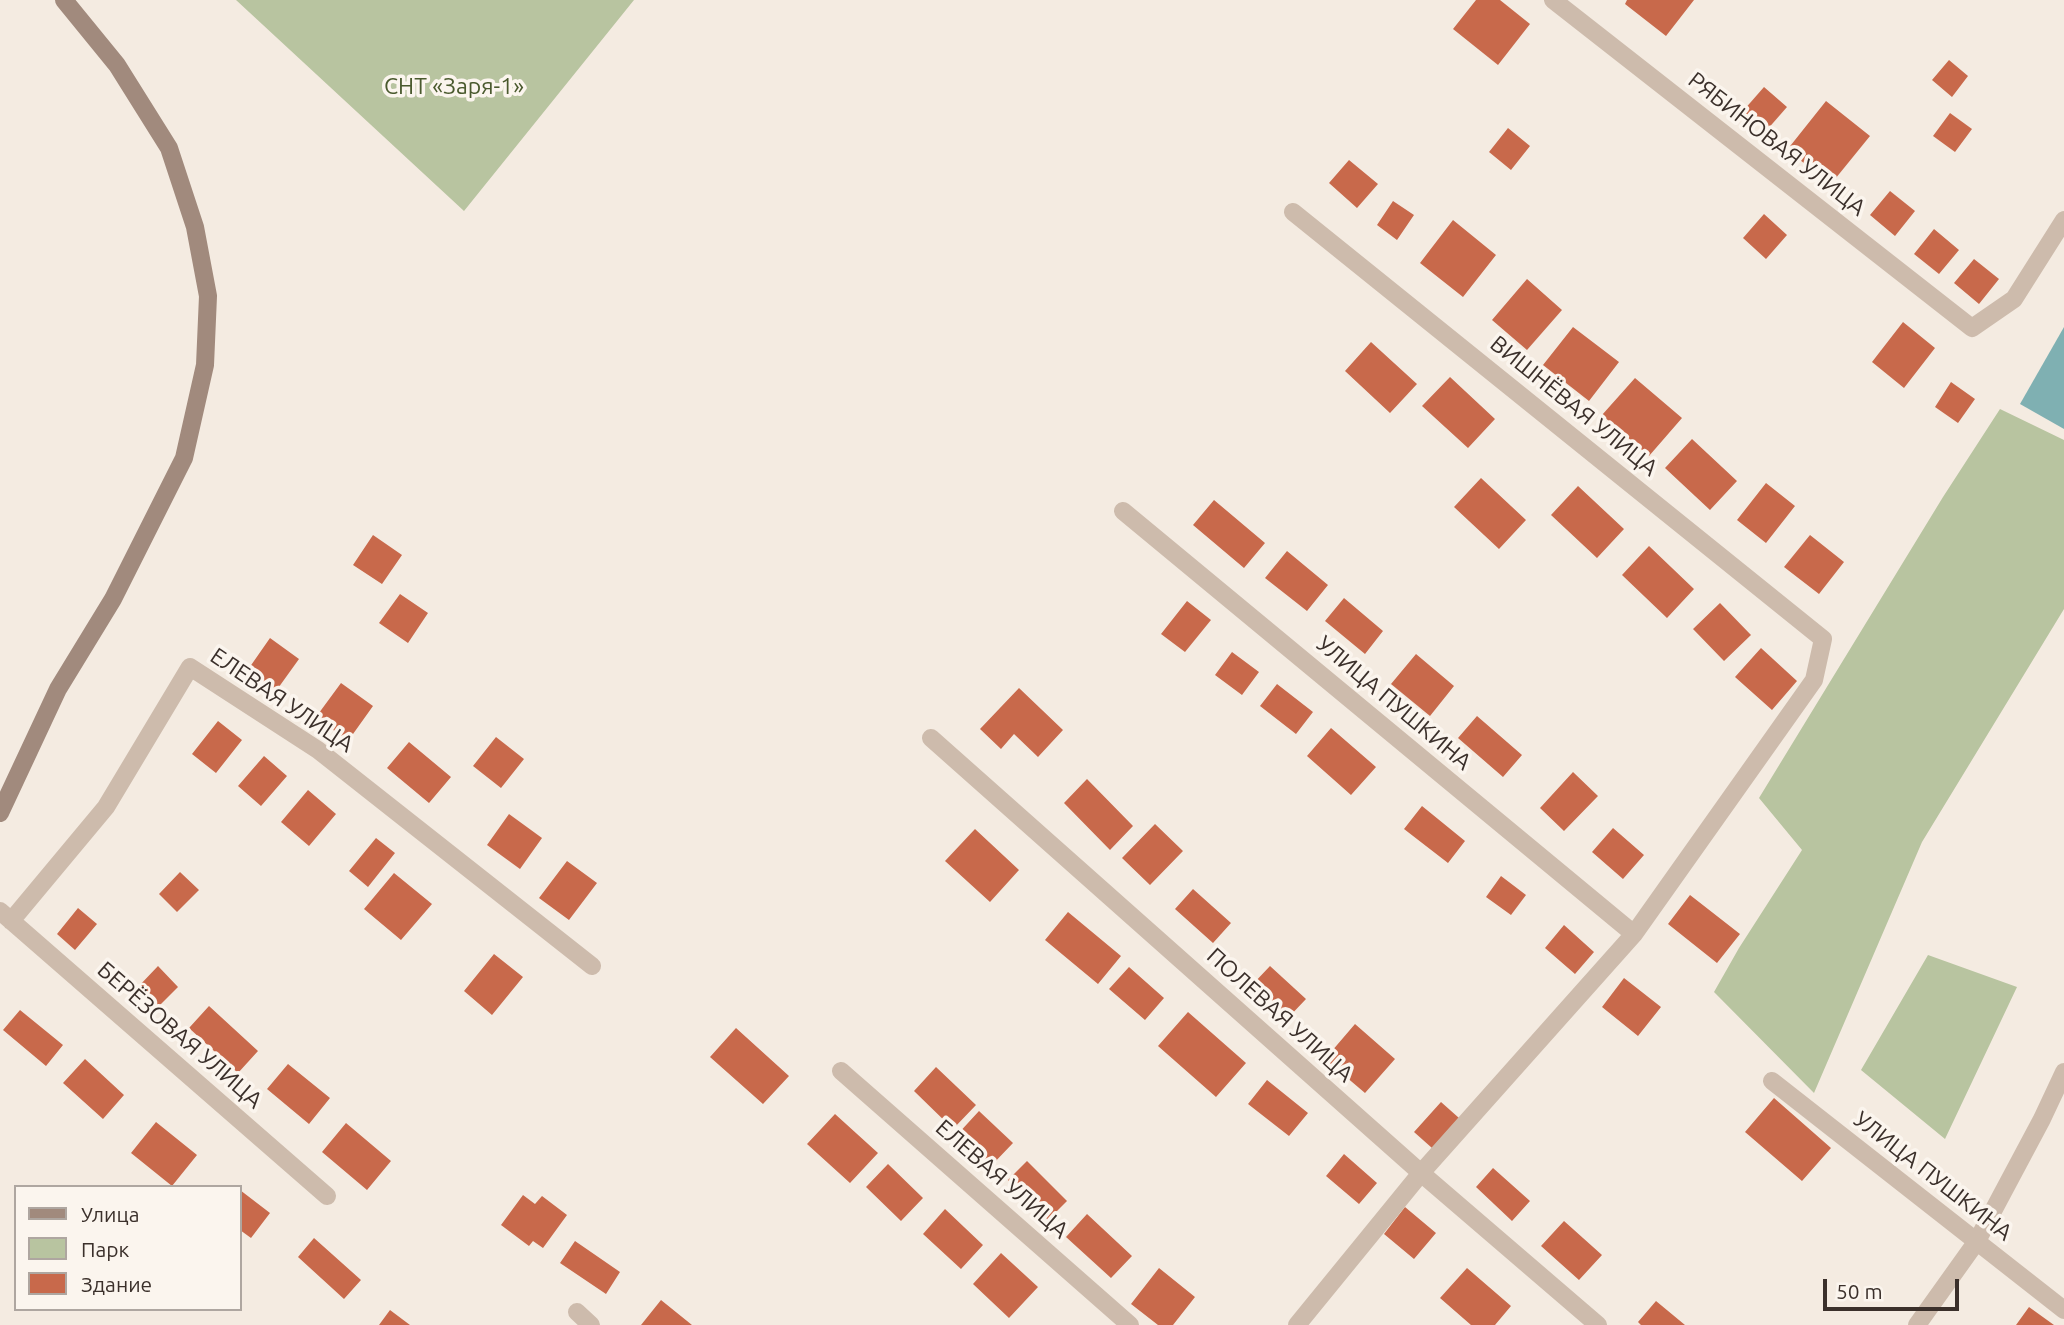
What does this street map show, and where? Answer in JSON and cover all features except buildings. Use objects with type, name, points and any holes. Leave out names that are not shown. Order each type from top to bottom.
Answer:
[{"type":"street","points":[[0,813],[58,689],[113,598],[184,458],[205,365],[208,296],[195,226],[169,148],[117,65],[64,0]]},
{"type":"street","name":"РЯБИНОВАЯ УЛИЦА","points":[[1552,0],[1972,328],[2014,299],[2064,220]]},
{"type":"street","name":"ВИШНЁВАЯ УЛИЦА","points":[[1293,212],[1823,639],[1814,680],[1634,934]]},
{"type":"street","name":"УЛИЦА ПУШКИНА","points":[[1123,511],[1634,934]]},
{"type":"street","name":"ЕЛЕВАЯ УЛИЦА","points":[[6,916],[106,807],[190,667],[318,750],[592,966]]},
{"type":"street","name":"ПОЛЕВАЯ УЛИЦА","points":[[932,738],[1420,1173],[1598,1325]]},
{"type":"street","name":"БЕРЁЗОВАЯ УЛИЦА","points":[[6,916],[327,1195]]},
{"type":"street","points":[[1297,1325],[1420,1173],[1634,934]]},
{"type":"street","name":"ЕЛЕВАЯ УЛИЦА","points":[[841,1071],[1130,1325]]},
{"type":"street","points":[[1917,1325],[1977,1241],[2064,1072]]},
{"type":"street","name":"УЛИЦА ПУШКИНА","points":[[1772,1081],[2064,1310]]},
{"type":"street","points":[[577,1312],[592,1325]]},
{"type":"green space","name":"СНТ «Заря-1»","points":[[236,0],[634,0],[464,211]]},
{"type":"green space","points":[[2000,409],[2064,440],[2064,609],[1922,842],[1814,1093],[1714,992],[1802,850],[1759,798],[1943,497]]},
{"type":"green space","points":[[1928,955],[2017,987],[1945,1139],[1861,1070]]},
{"type":"water","points":[[2064,327],[2064,429],[2020,404]]}]
